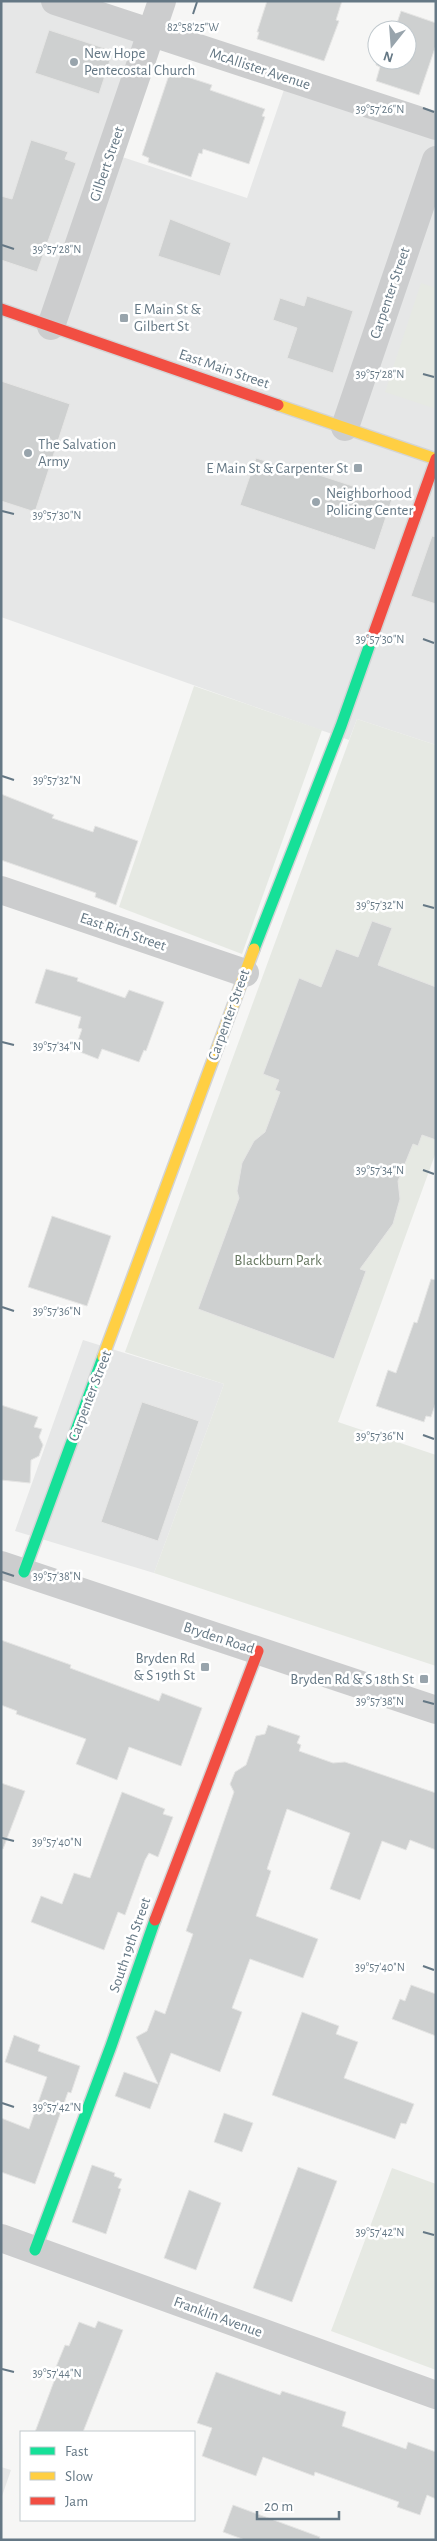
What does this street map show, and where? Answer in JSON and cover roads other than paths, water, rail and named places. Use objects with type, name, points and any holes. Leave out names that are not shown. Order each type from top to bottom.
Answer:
[{"type":"street","name":"McAllister Avenue","points":[[56,1],[436,126]]},
{"type":"street","name":"Gilbert Street","points":[[51,326],[162,1]]},
{"type":"street","name":"Carpenter Street","points":[[345,427],[436,160]]},
{"type":"street","name":"East Main Street","points":[[1,309],[436,459]]},
{"type":"street","name":"Carpenter Street","points":[[13,1569],[341,726],[436,459]]},
{"type":"street","name":"East Rich Street","points":[[1,890],[244,973]]},
{"type":"street","name":"Bryden Road","points":[[13,1569],[436,1710]]},
{"type":"street","name":"South 19th Street","points":[[35,2250],[111,2046],[169,1879],[258,1651]]},
{"type":"street","name":"Franklin Avenue","points":[[1,2238],[436,2395]]},
{"type":"place","name":"New Hope Pentecostal Church","points":[[74,62]]},
{"type":"place","name":"E Main St & Gilbert St","points":[[124,318]]},
{"type":"place","name":"The Salvation Army","points":[[28,453]]},
{"type":"place","name":"E Main St & Carpenter St","points":[[358,468]]},
{"type":"place","name":"Neighborhood Policing Center","points":[[316,502]]},
{"type":"place","name":"Bryden Rd & S 19th St","points":[[205,1667]]},
{"type":"place","name":"Bryden Rd & S 18th St","points":[[424,1679]]},
{"type":"park label","name":"Blackburn Park","points":[[278,1260]]}]
